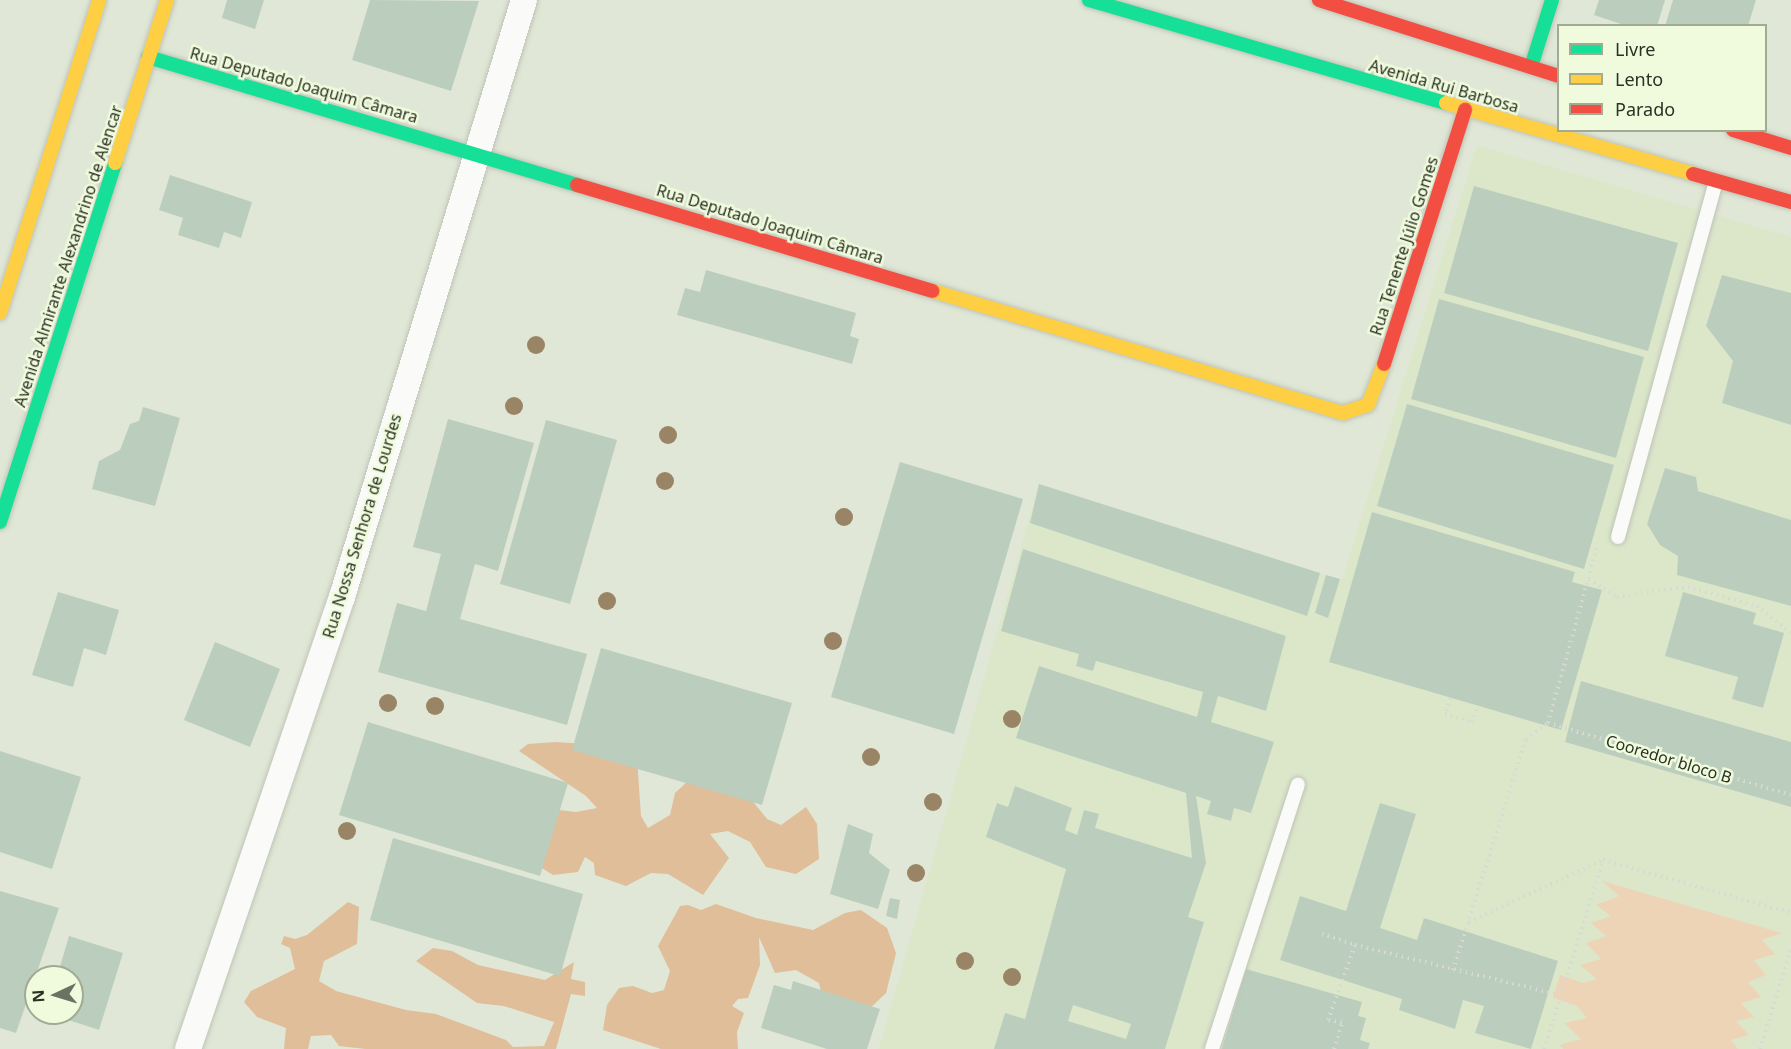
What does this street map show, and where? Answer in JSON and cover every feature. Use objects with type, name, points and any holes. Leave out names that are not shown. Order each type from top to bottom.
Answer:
[{"type":"main road","points":[[0,313],[99,0]]},
{"type":"main road","name":"Avenida Almirante Alexandrino de Alencar","points":[[0,522],[167,0]]},
{"type":"main road","name":"Avenida Rui Barbosa","points":[[1089,0],[1791,202]]},
{"type":"main road","points":[[1318,0],[1557,76]]},
{"type":"main road","points":[[1531,67],[1552,0]]},
{"type":"main road","name":"Rua Deputado Joaquim Câmara","points":[[148,57],[475,152],[1343,413],[1368,405],[1375,392]]},
{"type":"main road","name":"Rua Tenente Júlio Gomes","points":[[1375,392],[1465,110]]},
{"type":"main road","points":[[1601,148],[1612,132]]},
{"type":"main road","points":[[1739,132],[1791,148]]},
{"type":"street","name":"Rua Nossa Senhora de Lourdes","points":[[189,1049],[342,597],[475,152],[524,0]]},
{"type":"lane","points":[[1618,537],[1716,180]]},
{"type":"lane","points":[[1212,1049],[1298,785]]},
{"type":"path","points":[[1453,970],[1526,739],[1548,723],[1601,533]]},
{"type":"path","points":[[1589,579],[1617,597],[1688,587],[1757,606],[1791,633]]},
{"type":"path","points":[[1450,698],[1445,714],[1472,722],[1477,708]]},
{"type":"path","name":"Cooredor bloco B","points":[[1548,723],[1791,795]]},
{"type":"path","points":[[1468,922],[1603,860],[1791,913]]},
{"type":"path","points":[[1544,1049],[1603,860]]},
{"type":"path","points":[[1322,934],[1355,945],[1560,995]]},
{"type":"path","points":[[1334,1049],[1342,1022],[1328,1020],[1355,945]]},
{"type":"path","points":[[1760,1049],[1791,948]]},
{"type":"shaded area","points":[[1477,145],[1791,237],[1791,1049],[879,1049],[1039,484],[1342,580]]},
{"type":"shaded area","points":[[555,742],[585,744],[637,759],[641,816],[648,828],[670,815],[675,793],[699,771],[745,792],[767,819],[781,825],[806,807],[817,824],[819,859],[796,874],[766,867],[750,842],[728,831],[710,834],[729,858],[703,895],[668,874],[651,873],[626,886],[595,875],[594,863],[585,857],[578,872],[553,875],[534,863],[551,809],[576,812],[597,808],[586,796],[519,751],[528,744]]},
{"type":"shaded area","points":[[1602,881],[1782,933],[1762,940],[1775,954],[1754,960],[1766,975],[1748,982],[1761,997],[1741,1003],[1754,1017],[1736,1021],[1749,1035],[1731,1040],[1738,1049],[1563,1049],[1559,1045],[1581,1039],[1564,1023],[1587,1018],[1577,1006],[1553,998],[1560,975],[1583,983],[1597,979],[1580,965],[1601,959],[1586,943],[1606,936],[1591,923],[1611,916],[1596,905],[1619,896]]},
{"type":"shaded area","points":[[348,902],[359,907],[357,944],[324,961],[319,981],[336,991],[406,1010],[436,1014],[506,1040],[513,1047],[544,1046],[554,1022],[504,1006],[477,1003],[416,961],[433,948],[452,951],[478,965],[545,980],[574,962],[571,979],[585,982],[585,996],[571,994],[556,1049],[366,1049],[339,1046],[331,1035],[311,1036],[308,1049],[284,1049],[286,1028],[257,1017],[244,1002],[251,991],[295,969],[290,948],[281,944],[284,936],[295,939],[307,935]]},
{"type":"shaded area","points":[[716,904],[756,918],[813,930],[845,913],[861,910],[887,928],[896,953],[886,993],[867,1011],[823,1001],[819,983],[796,970],[775,973],[759,937],[760,965],[748,998],[738,999],[732,1006],[744,1013],[737,1032],[738,1049],[661,1049],[603,1030],[607,1005],[619,988],[633,986],[652,993],[664,990],[670,971],[658,946],[680,906],[688,905],[701,910]]},
{"type":"building","points":[[227,0],[264,0],[255,29],[222,18]]},
{"type":"building","points":[[370,0],[479,1],[451,91],[352,60]]},
{"type":"building","points":[[1599,0],[1665,0],[1658,24],[1621,24],[1594,15]]},
{"type":"building","points":[[1673,0],[1756,0],[1749,24],[1666,24]]},
{"type":"building","points":[[170,175],[252,202],[241,238],[224,232],[219,248],[178,235],[183,218],[159,210]]},
{"type":"building","points":[[1474,186],[1678,243],[1648,351],[1444,293]]},
{"type":"building","points":[[706,270],[856,313],[850,336],[859,339],[852,364],[677,315],[685,288],[700,292]]},
{"type":"building","points":[[1722,275],[1791,293],[1791,425],[1722,403],[1733,361],[1706,326]]},
{"type":"building","points":[[1439,299],[1644,357],[1616,458],[1411,399]]},
{"type":"building","points":[[1407,404],[1614,465],[1584,569],[1377,506]]},
{"type":"building","points":[[143,407],[180,418],[155,506],[92,489],[99,461],[120,450],[130,424],[139,421]]},
{"type":"building","points":[[448,419],[534,443],[498,571],[475,564],[460,619],[587,654],[567,725],[378,672],[397,603],[426,611],[441,554],[413,547]]},
{"type":"building","points":[[546,420],[617,440],[570,604],[500,584]]},
{"type":"building","points":[[900,462],[1023,499],[954,734],[831,697]]},
{"type":"building","points":[[1665,468],[1696,477],[1698,491],[1791,520],[1791,606],[1677,575],[1678,556],[1660,545],[1647,524]]},
{"type":"building","points":[[1039,484],[1320,573],[1307,616],[1030,523]]},
{"type":"building","points":[[1372,512],[1575,572],[1572,582],[1602,590],[1561,730],[1329,662]]},
{"type":"building","points":[[1023,549],[1286,636],[1266,711],[1218,696],[1211,722],[1274,742],[1251,813],[1234,808],[1231,821],[1207,814],[1211,801],[1196,796],[1206,863],[1188,917],[1204,922],[1165,1049],[994,1049],[1005,1013],[1025,1019],[1066,869],[986,837],[997,803],[1008,807],[1015,786],[1072,808],[1065,830],[1077,835],[1084,810],[1099,814],[1095,828],[1192,858],[1186,793],[1016,738],[1039,666],[1197,717],[1203,692],[1096,661],[1093,671],[1076,666],[1079,654],[1001,631]],"holes":[[[1073,1005],[1131,1024],[1126,1039],[1068,1021]]]},
{"type":"building","points":[[1326,575],[1340,579],[1328,618],[1315,613]]},
{"type":"building","points":[[58,592],[119,610],[106,655],[84,648],[73,687],[32,675]]},
{"type":"building","points":[[1683,592],[1756,613],[1753,624],[1784,633],[1763,708],[1732,699],[1738,677],[1665,656]]},
{"type":"building","points":[[215,642],[280,669],[250,747],[184,720]]},
{"type":"building","points":[[601,648],[792,703],[762,805],[572,750]]},
{"type":"building","points":[[1581,681],[1791,742],[1791,807],[1565,742]]},
{"type":"building","points":[[368,722],[568,783],[540,876],[339,815]]},
{"type":"building","points":[[0,751],[81,777],[52,869],[0,852]]},
{"type":"building","points":[[1380,803],[1416,814],[1380,928],[1417,940],[1424,918],[1558,961],[1531,1049],[1475,1033],[1484,1006],[1463,1000],[1455,1029],[1399,1010],[1402,999],[1280,960],[1300,896],[1346,911]]},
{"type":"building","points":[[848,824],[873,834],[869,853],[890,870],[878,909],[830,894]]},
{"type":"building","points":[[393,838],[583,894],[560,976],[370,920]]},
{"type":"building","points":[[0,891],[59,908],[39,965],[24,965],[24,1010],[16,1033],[0,1028]]},
{"type":"building","points":[[890,898],[900,900],[897,919],[886,916]]},
{"type":"building","points":[[69,936],[123,953],[99,1030],[84,1025],[84,965],[61,965]]},
{"type":"building","points":[[1246,969],[1362,1002],[1358,1016],[1366,1018],[1360,1040],[1370,1043],[1368,1049],[1222,1049]]},
{"type":"building","points":[[793,981],[880,1009],[867,1049],[827,1049],[761,1028],[774,985],[791,990]]},
{"type":"traffic: fast","points":[[1089,0],[1446,103]]},
{"type":"traffic: fast","points":[[1531,67],[1552,0]]},
{"type":"traffic: fast","points":[[148,57],[577,185]]},
{"type":"traffic: fast","points":[[0,522],[115,163]]},
{"type":"traffic: slow","points":[[0,313],[99,0]]},
{"type":"traffic: slow","points":[[115,163],[167,0]]},
{"type":"traffic: slow","points":[[1446,103],[1693,174]]},
{"type":"traffic: slow","points":[[933,291],[1343,413],[1368,405],[1384,364]]},
{"type":"traffic: jam","points":[[1319,0],[1557,76]]},
{"type":"traffic: jam","points":[[1384,364],[1465,110]]},
{"type":"traffic: jam","points":[[1739,132],[1791,148]]},
{"type":"traffic: jam","points":[[1693,174],[1791,202]]},
{"type":"traffic: jam","points":[[577,185],[933,291]]}]
